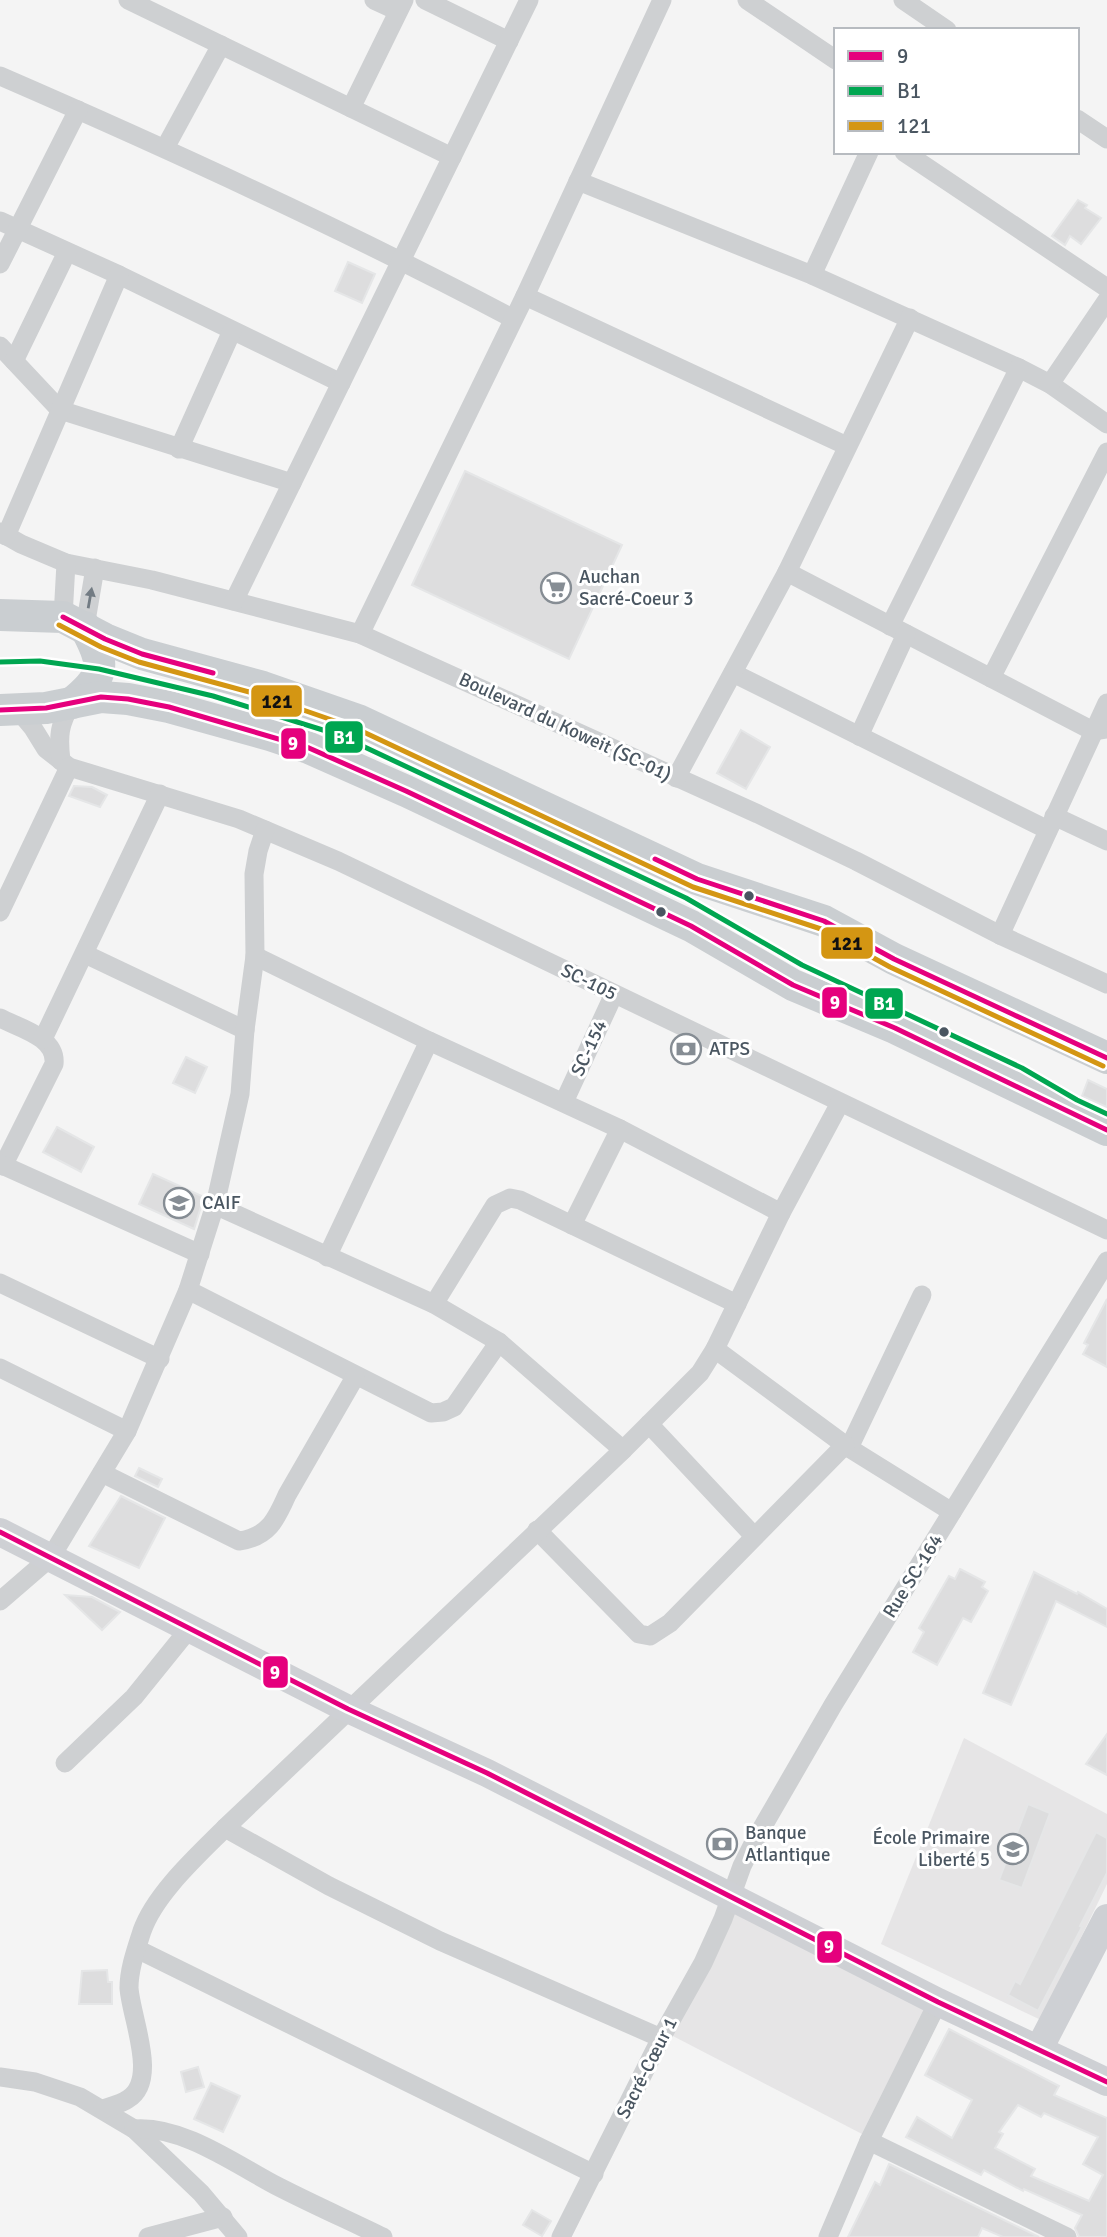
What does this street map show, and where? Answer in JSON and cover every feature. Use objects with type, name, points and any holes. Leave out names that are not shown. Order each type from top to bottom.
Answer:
[{"type":"main road","points":[[0,615],[74,622],[105,639],[142,654],[263,687],[358,720],[697,879],[824,921],[894,959],[1107,1058]]},
{"type":"main road","points":[[72,702],[89,688],[97,677],[100,662],[96,648],[74,622]]},
{"type":"main road","points":[[9,710],[46,708],[101,697],[170,707],[309,748],[691,926],[793,985],[895,1028],[1107,1130]]},
{"type":"street","points":[[128,0],[452,157]]},
{"type":"street","points":[[351,108],[401,6],[374,0]]},
{"type":"street","points":[[425,0],[509,41]]},
{"type":"street","points":[[234,601],[529,0]]},
{"type":"street","points":[[360,634],[525,296],[662,0]]},
{"type":"street","points":[[747,0],[834,59]]},
{"type":"street","points":[[903,0],[944,28]]},
{"type":"street","points":[[164,148],[221,45]]},
{"type":"street","points":[[0,76],[164,148],[402,260],[512,318]]},
{"type":"street","points":[[0,264],[9,225],[78,110]]},
{"type":"street","points":[[1079,120],[1107,139]]},
{"type":"street","points":[[812,275],[868,154]]},
{"type":"street","points":[[907,154],[1107,288]]},
{"type":"street","points":[[578,181],[812,275],[1019,368],[1050,384],[1107,424]]},
{"type":"street","points":[[9,225],[119,275],[341,383]]},
{"type":"street","points":[[67,252],[7,354],[60,410],[292,483]]},
{"type":"street","points":[[3,534],[119,275]]},
{"type":"street","points":[[525,296],[847,446]]},
{"type":"street","points":[[1050,384],[1107,300]]},
{"type":"street","points":[[676,778],[787,572],[910,318]]},
{"type":"street","points":[[179,449],[232,331]]},
{"type":"street","points":[[859,736],[898,630],[1019,368]]},
{"type":"street","points":[[992,678],[1107,452]]},
{"type":"street","name":"Boulevard du Koweit (SC-01)","points":[[3,534],[66,563],[234,601],[360,634],[856,861],[1000,935],[1107,984]]},
{"type":"street","points":[[66,563],[74,622]]},
{"type":"street","points":[[74,622],[95,569]]},
{"type":"street","points":[[787,572],[992,678],[1100,730]]},
{"type":"street","points":[[733,673],[859,736],[1051,823],[1107,841]]},
{"type":"street","points":[[0,912],[65,764],[58,739],[62,718],[72,702]]},
{"type":"street","points":[[1000,935],[1051,823],[1100,730],[1107,703]]},
{"type":"street","points":[[9,710],[33,728],[46,749],[65,764]]},
{"type":"street","name":"SC-105","points":[[65,764],[239,819],[338,861],[1107,1230]]},
{"type":"street","points":[[43,1039],[160,794]]},
{"type":"street","points":[[0,1601],[51,1557],[102,1473],[127,1431],[188,1290],[215,1205],[240,1094],[255,956],[254,874],[265,830]]},
{"type":"street","points":[[85,954],[245,1030]]},
{"type":"street","points":[[255,956],[429,1041],[620,1129],[781,1213]]},
{"type":"street","name":"SC-154","points":[[564,1102],[614,994]]},
{"type":"street","points":[[0,1018],[43,1039],[53,1052],[54,1064],[2,1165],[200,1254]]},
{"type":"street","points":[[327,1256],[429,1041]]},
{"type":"street","points":[[103,2109],[129,2099],[139,2089],[143,2077],[142,2056],[130,1990],[130,1971],[147,1918],[156,1905],[190,1863],[225,1828],[693,1381],[715,1349],[781,1213],[840,1103]]},
{"type":"street","points":[[572,1225],[620,1129]]},
{"type":"street","points":[[434,1304],[495,1205],[510,1198],[520,1200],[737,1304]]},
{"type":"street","points":[[215,1205],[434,1304],[499,1342],[623,1450]]},
{"type":"street","name":"Rue SC-164","points":[[729,1897],[755,1840],[833,1705],[1107,1261]]},
{"type":"street","points":[[0,1283],[160,1359]]},
{"type":"street","points":[[188,1290],[326,1358],[355,1377],[431,1413],[454,1407],[499,1342]]},
{"type":"street","points":[[537,1531],[639,1634],[650,1636],[659,1633],[847,1446],[922,1295]]},
{"type":"street","points":[[715,1349],[847,1446],[952,1512]]},
{"type":"street","points":[[0,1368],[127,1431]]},
{"type":"street","points":[[102,1473],[239,1541],[260,1536],[270,1529],[279,1515],[287,1496],[355,1377]]},
{"type":"street","points":[[649,1424],[754,1536]]},
{"type":"street","points":[[0,1532],[348,1709],[487,1773],[938,2002],[1107,2082]]},
{"type":"street","points":[[65,1763],[134,1697],[189,1629]]},
{"type":"street","points":[[225,1828],[329,1886],[440,1941],[661,2038]]},
{"type":"street","name":"Sacré-Cœur 1","points":[[561,2237],[661,2038],[703,1964],[723,1919],[729,1897]]},
{"type":"street","points":[[1039,2049],[1107,1918]]},
{"type":"street","points":[[137,1950],[594,2174]]},
{"type":"street","points":[[828,2237],[869,2141],[938,2002]]},
{"type":"street","points":[[0,2077],[50,2086],[103,2109],[134,2129],[223,2217],[238,2237]]},
{"type":"street","points":[[134,2129],[167,2131],[383,2237]]},
{"type":"street","points":[[869,2141],[1066,2237]]},
{"type":"street","points":[[148,2237],[223,2217]]},
{"type":"shaded area","name":"École Primaire Liberté 5","points":[[964,1738],[1107,1814],[1107,1884],[1041,2020],[881,1944]]},
{"type":"shaded area","points":[[735,1909],[928,2009],[864,2135],[671,2035]]},
{"type":"building","points":[[1078,200],[1101,218],[1081,244],[1070,236],[1065,245],[1052,236]]},
{"type":"building","points":[[348,262],[375,274],[362,303],[335,291]]},
{"type":"building","points":[[465,471],[622,545],[569,659],[412,585]]},
{"type":"building","points":[[741,730],[770,747],[746,789],[717,773]]},
{"type":"building","points":[[74,786],[92,787],[107,795],[100,807],[69,796]]},
{"type":"building","points":[[186,1057],[207,1067],[195,1093],[173,1083]]},
{"type":"building","points":[[1088,1080],[1107,1089],[1107,1107],[1082,1096]]},
{"type":"building","points":[[57,1127],[94,1147],[81,1172],[43,1152]]},
{"type":"building","points":[[153,1174],[204,1197],[194,1229],[139,1204]]},
{"type":"building","points":[[1107,1299],[1107,1367],[1083,1354],[1088,1345],[1084,1343]]},
{"type":"building","points":[[139,1468],[162,1479],[158,1487],[135,1476]]},
{"type":"building","points":[[121,1496],[165,1518],[139,1568],[89,1546]]},
{"type":"building","points":[[960,1569],[985,1582],[982,1587],[988,1591],[971,1622],[963,1618],[937,1665],[913,1652],[924,1632],[919,1628],[949,1576],[955,1579]]},
{"type":"building","points":[[1034,1572],[1107,1609],[1107,1627],[1056,1601],[1011,1705],[983,1693]]},
{"type":"building","points":[[65,1595],[92,1597],[120,1612],[102,1630]]},
{"type":"building","points":[[1107,1734],[1107,1775],[1086,1764]]},
{"type":"building","points":[[1028,1804],[1050,1813],[1022,1888],[999,1880]]},
{"type":"building","points":[[1096,1832],[1107,1838],[1107,1873],[1038,2011],[1008,1995],[1015,1981],[1020,1984]]},
{"type":"building","points":[[107,1970],[108,1982],[112,1982],[112,2004],[79,2004],[82,1971]]},
{"type":"building","points":[[949,2029],[1059,2086],[1054,2095],[1107,2118],[1107,2237],[1079,2237],[1075,2228],[1082,2215],[1024,2189],[1023,2191],[984,2170],[981,2175],[906,2137],[917,2117],[952,2138],[972,2100],[925,2075]],"holes":[[[1018,2105],[1041,2117],[1044,2113],[1098,2137],[1083,2164],[1103,2175],[1089,2201],[1031,2176],[1035,2169],[995,2148],[1003,2134],[999,2132]]]},
{"type":"building","points":[[198,2067],[204,2087],[186,2092],[181,2072]]},
{"type":"building","points":[[211,2083],[240,2096],[223,2132],[194,2119]]},
{"type":"building","points":[[889,2164],[1039,2237],[1003,2237],[982,2228],[978,2237],[848,2237],[875,2182],[880,2185]]},
{"type":"building","points":[[532,2210],[551,2221],[542,2236],[523,2225]]},
{"type":"transit line","name":"9","points":[[63,617],[105,639],[142,654],[213,673]]},
{"type":"transit line","name":"121","points":[[59,625],[101,647],[139,662],[260,695],[355,728],[693,887],[821,929],[890,967],[1103,1066]]},
{"type":"transit line","name":"B1","points":[[0,662],[40,661],[99,669],[213,696],[339,735],[686,898],[802,965],[1022,1068],[1107,1114]]},
{"type":"transit line","name":"9","points":[[0,710],[46,708],[101,697],[128,699],[169,707],[309,748],[691,926],[793,985],[895,1028],[1107,1130]]},
{"type":"transit line","name":"9","points":[[655,859],[697,879],[824,921],[894,959],[1107,1058]]},
{"type":"transit line","name":"9","points":[[0,1532],[348,1709],[487,1773],[938,2002],[1107,2082]]},
{"type":"place","name":"Auchan Sacré-Coeur 3","points":[[556,588]]},
{"type":"place","name":"ATPS","points":[[686,1049]]},
{"type":"place","name":"CAIF","points":[[179,1203]]},
{"type":"place","name":"Banque Atlantique","points":[[722,1844]]},
{"type":"place","name":"École Primaire Liberté 5","points":[[1013,1849]]}]
